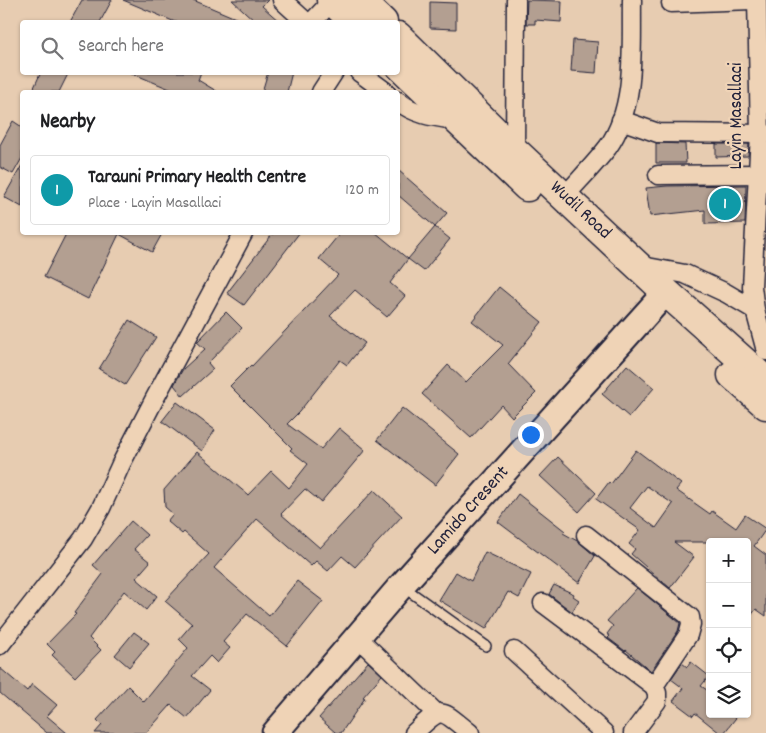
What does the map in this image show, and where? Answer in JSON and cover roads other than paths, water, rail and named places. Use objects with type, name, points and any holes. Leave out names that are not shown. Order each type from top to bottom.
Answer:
[{"type":"main road","points":[[332,0],[352,20]]},
{"type":"main road","points":[[360,0],[381,20]]},
{"type":"main road","name":"Wudil Road","points":[[400,38],[515,151],[638,265],[660,299],[766,405]]},
{"type":"main road","name":"Wudil Road","points":[[400,66],[456,120],[660,299],[766,381]]},
{"type":"street","points":[[282,0],[304,20]]},
{"type":"street","points":[[314,20],[332,0]]},
{"type":"street","points":[[515,151],[516,0]]},
{"type":"street","points":[[564,196],[608,146],[621,120],[628,100],[631,69],[632,0]]},
{"type":"street","points":[[671,3],[752,0]]},
{"type":"street","points":[[759,0],[766,0]]},
{"type":"street","name":"Layin Masallaci","points":[[759,0],[763,134],[758,174],[752,287],[755,310],[766,351]]},
{"type":"street","points":[[322,90],[332,75]]},
{"type":"street","points":[[363,75],[383,90]]},
{"type":"street","points":[[400,104],[406,108],[427,116],[456,120]]},
{"type":"street","points":[[621,120],[658,133],[763,134]]},
{"type":"street","points":[[658,175],[758,174]]},
{"type":"street","points":[[0,645],[83,539],[101,508],[155,398],[242,235]]},
{"type":"street","points":[[638,265],[685,274],[726,292],[755,310]]},
{"type":"street","name":"Lamido Cresent","points":[[275,733],[401,586],[660,299]]},
{"type":"street","points":[[586,535],[690,617],[691,624],[688,635],[654,686]]},
{"type":"street","points":[[542,603],[654,686],[657,693],[657,701],[634,733]]},
{"type":"street","points":[[357,637],[436,713]]},
{"type":"street","points":[[514,651],[604,733]]},
{"type":"street","points":[[414,733],[436,713],[448,715],[470,733]]},
{"type":"lane","points":[[401,586],[486,646]]},
{"type":"place","name":"Tarauni Primary Health Centre","points":[[725,204]]}]
